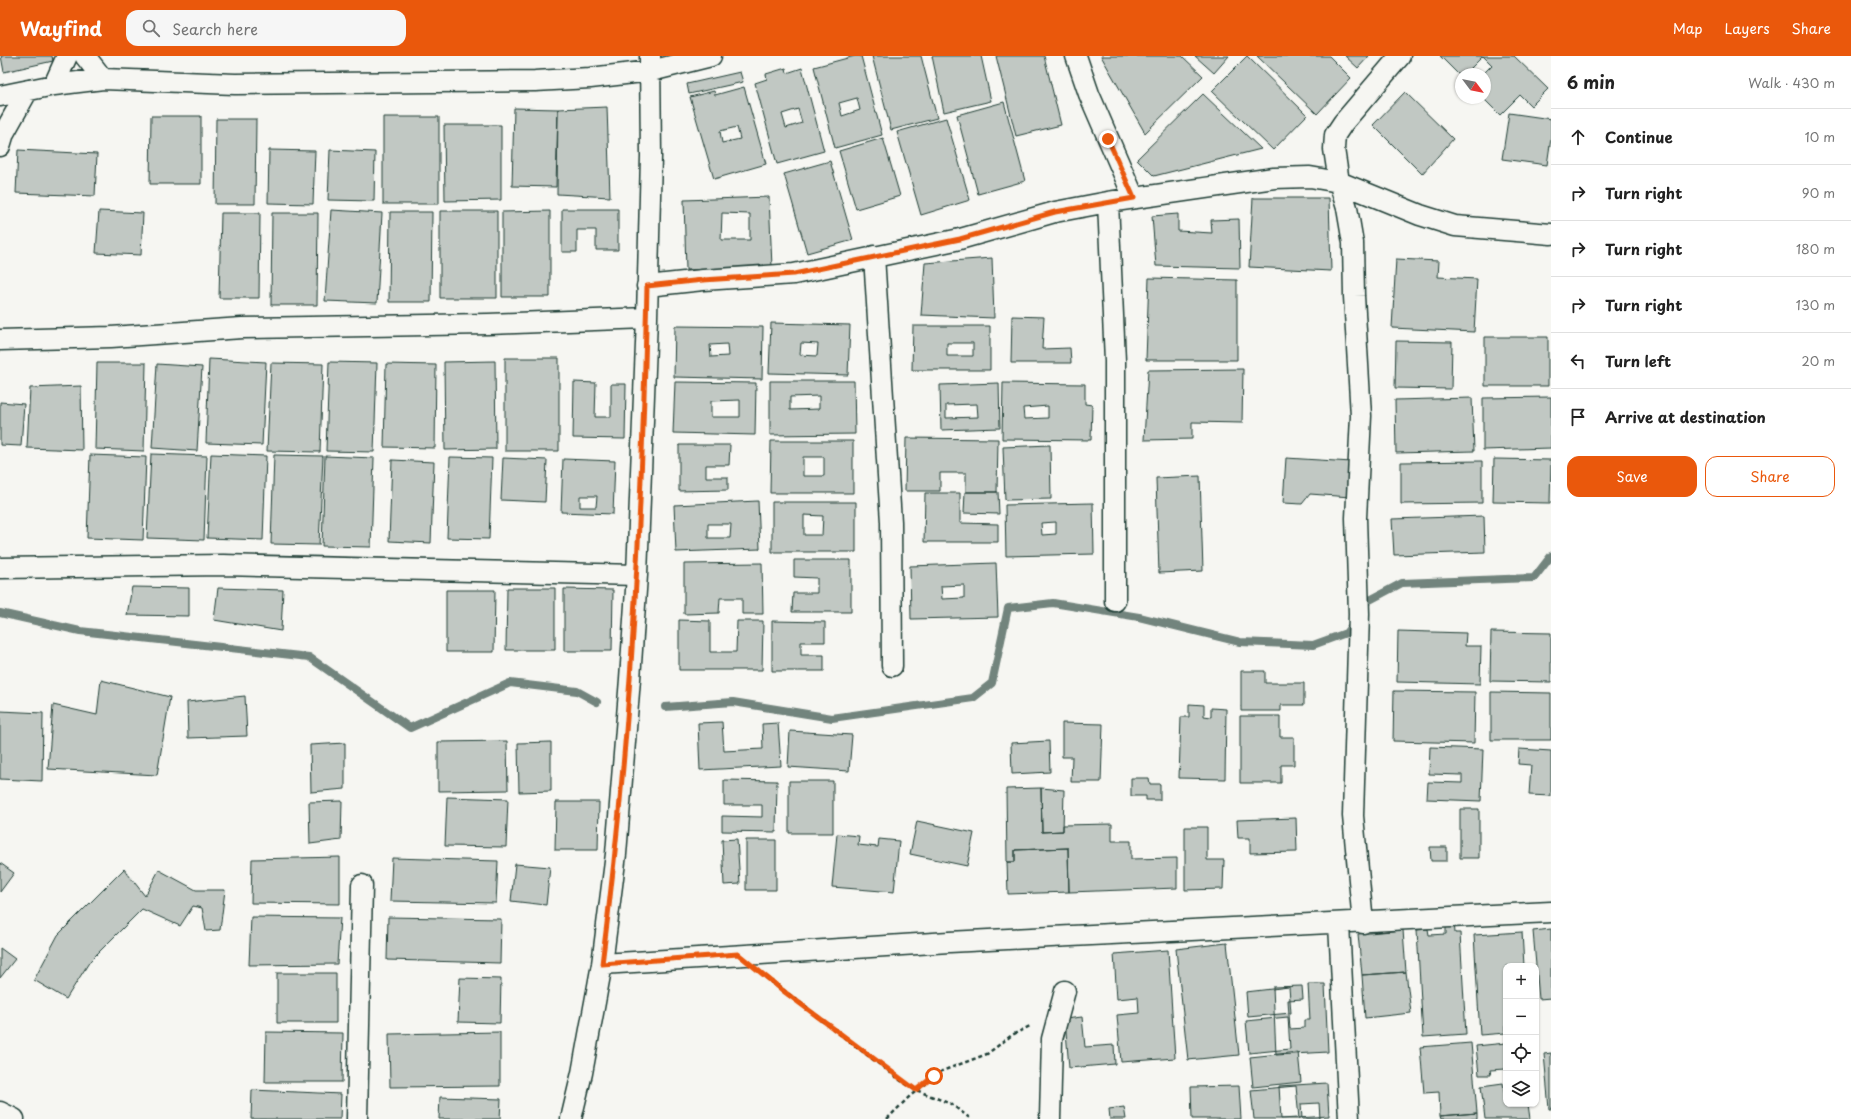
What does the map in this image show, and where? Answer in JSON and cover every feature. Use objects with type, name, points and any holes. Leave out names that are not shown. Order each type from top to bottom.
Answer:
[{"type":"street","points":[[54,85],[67,56]]},
{"type":"street","points":[[85,56],[103,79]]},
{"type":"street","points":[[0,96],[54,85],[103,79],[235,84],[535,81],[590,78],[650,63],[711,56]]},
{"type":"street","points":[[1076,56],[1092,100],[1134,198]]},
{"type":"street","points":[[1363,923],[1353,816],[1359,614],[1356,518],[1361,416],[1354,296],[1353,243],[1347,208],[1339,182],[1334,148],[1335,135],[1400,56]]},
{"type":"street","points":[[571,1119],[582,1073],[602,964],[616,854],[630,679],[637,575],[646,318],[650,63]]},
{"type":"street","points":[[0,146],[4,134],[28,90]]},
{"type":"street","points":[[647,286],[703,280],[794,274],[960,239],[1055,212],[1108,202],[1274,178],[1310,177],[1339,182],[1420,215],[1455,226],[1551,234]]},
{"type":"street","points":[[1108,202],[1115,361],[1115,601]]},
{"type":"street","points":[[874,256],[891,522],[892,666]]},
{"type":"street","points":[[0,340],[111,337],[242,328],[488,324],[646,318]]},
{"type":"street","points":[[0,568],[223,566],[637,575]]},
{"type":"street","points":[[357,1119],[362,885]]},
{"type":"street","points":[[602,964],[738,954],[1167,931],[1363,923],[1551,912]]},
{"type":"street","points":[[1338,924],[1350,1119]]},
{"type":"street","points":[[1050,1119],[1052,1039],[1063,999]]},
{"type":"street","points":[[0,1112],[14,1119]]},
{"type":"path","points":[[738,954],[805,1008],[916,1090],[951,1104],[971,1119]]},
{"type":"path","points":[[887,1119],[916,1090],[942,1071],[987,1054],[1063,999]]},
{"type":"building","points":[[1,56],[52,56],[53,61],[4,72]]},
{"type":"building","points":[[855,56],[861,56],[882,135],[835,148],[814,67]],"holes":[[[857,98],[860,110],[842,116],[839,103]]]},
{"type":"building","points":[[872,56],[921,56],[937,118],[891,130]]},
{"type":"building","points":[[932,56],[981,56],[991,101],[944,112]]},
{"type":"building","points":[[996,56],[1044,56],[1061,125],[1016,136]]},
{"type":"building","points":[[1101,56],[1182,56],[1203,76],[1145,133]]},
{"type":"building","points":[[1195,56],[1229,56],[1214,73]]},
{"type":"building","points":[[1247,56],[1307,115],[1273,150],[1212,91]]},
{"type":"building","points":[[1257,56],[1329,56],[1351,78],[1317,114]]},
{"type":"building","points":[[1345,56],[1369,56],[1358,68]]},
{"type":"building","points":[[1440,56],[1483,56],[1471,68],[1455,68],[1455,71]]},
{"type":"building","points":[[1483,56],[1514,56],[1548,89],[1531,106],[1520,95],[1500,115],[1489,104],[1491,104],[1491,68],[1489,68],[1492,65]]},
{"type":"building","points":[[786,68],[787,73],[802,68],[824,151],[777,164],[755,83],[767,79],[766,74]],"holes":[[[798,109],[802,123],[786,128],[782,114]]]},
{"type":"building","points":[[740,72],[743,82],[689,94],[687,84]]},
{"type":"building","points":[[744,87],[766,164],[714,179],[690,97],[714,91],[715,95]],"holes":[[[737,127],[740,139],[722,143],[720,131]]]},
{"type":"building","points":[[1405,92],[1453,139],[1422,174],[1373,125]]},
{"type":"building","points":[[1203,94],[1261,149],[1154,176],[1137,159]]},
{"type":"building","points":[[1004,102],[1025,181],[978,194],[957,115]]},
{"type":"building","points":[[607,107],[610,197],[557,194],[558,109]]},
{"type":"building","points":[[514,108],[558,109],[556,187],[512,186]]},
{"type":"building","points":[[1509,113],[1551,119],[1551,138],[1547,165],[1502,159]]},
{"type":"building","points":[[151,116],[201,116],[201,184],[150,184]]},
{"type":"building","points":[[383,117],[439,117],[439,204],[383,204]]},
{"type":"building","points":[[946,118],[970,200],[921,215],[897,132]]},
{"type":"building","points":[[216,119],[256,119],[255,204],[215,204]]},
{"type":"building","points":[[444,125],[501,125],[501,200],[445,201]]},
{"type":"building","points":[[883,138],[900,196],[856,209],[839,151]]},
{"type":"building","points":[[18,150],[97,154],[95,196],[16,193]]},
{"type":"building","points":[[269,150],[315,151],[313,204],[268,203]]},
{"type":"building","points":[[330,150],[375,152],[374,201],[328,200]]},
{"type":"building","points":[[830,161],[853,240],[807,253],[784,174]]},
{"type":"building","points":[[769,197],[772,267],[686,270],[684,200]],"holes":[[[722,213],[750,214],[750,240],[721,240]]]},
{"type":"building","points":[[1253,198],[1329,198],[1331,271],[1249,267]]},
{"type":"building","points":[[562,209],[618,209],[618,250],[596,250],[596,230],[577,230],[577,252],[562,252]]},
{"type":"building","points":[[331,210],[382,213],[377,303],[325,301]]},
{"type":"building","points":[[99,211],[143,213],[141,255],[96,253]]},
{"type":"building","points":[[440,211],[497,211],[497,298],[440,298]]},
{"type":"building","points":[[550,211],[550,297],[502,297],[502,212]]},
{"type":"building","points":[[390,212],[432,212],[431,302],[389,302]]},
{"type":"building","points":[[221,213],[260,213],[259,298],[219,298]]},
{"type":"building","points":[[272,213],[318,213],[317,305],[271,305]]},
{"type":"building","points":[[1178,214],[1178,231],[1212,233],[1211,220],[1239,219],[1240,268],[1156,266],[1152,216]]},
{"type":"building","points":[[992,258],[994,318],[921,315],[925,263]]},
{"type":"building","points":[[1396,259],[1439,261],[1438,277],[1477,279],[1474,332],[1392,328]]},
{"type":"building","points":[[1149,278],[1237,280],[1237,360],[1146,360]]},
{"type":"building","points":[[1012,316],[1044,317],[1042,349],[1070,348],[1071,363],[1011,363]]},
{"type":"building","points":[[771,323],[850,325],[848,375],[769,373]],"holes":[[[801,343],[818,344],[817,356],[800,355]]]},
{"type":"building","points":[[675,326],[763,327],[762,379],[674,377]],"holes":[[[727,344],[728,356],[711,357],[710,345]]]},
{"type":"building","points":[[913,326],[990,326],[990,370],[912,370]],"holes":[[[947,343],[973,343],[973,356],[947,356]]]},
{"type":"building","points":[[1485,337],[1548,337],[1548,386],[1485,386]]},
{"type":"building","points":[[1396,341],[1452,342],[1451,389],[1395,388]]},
{"type":"building","points":[[505,358],[559,358],[559,451],[505,451]]},
{"type":"building","points":[[209,359],[266,362],[262,445],[206,443]]},
{"type":"building","points":[[495,361],[496,449],[445,450],[444,362]]},
{"type":"building","points":[[329,362],[377,363],[374,452],[326,451]]},
{"type":"building","points":[[97,363],[146,363],[144,451],[95,449]]},
{"type":"building","points":[[271,363],[323,364],[320,452],[267,451]]},
{"type":"building","points":[[157,364],[202,367],[197,451],[152,448]]},
{"type":"building","points":[[386,364],[436,365],[435,448],[384,447]]},
{"type":"building","points":[[1243,369],[1242,423],[1192,422],[1192,439],[1144,440],[1148,370]]},
{"type":"building","points":[[770,381],[854,381],[855,434],[770,435]],"holes":[[[819,396],[819,409],[790,410],[790,397]]]},
{"type":"building","points":[[574,382],[596,383],[595,417],[611,417],[611,384],[626,384],[625,439],[573,438]]},
{"type":"building","points":[[675,382],[756,383],[755,435],[673,433]],"holes":[[[740,400],[740,417],[711,417],[711,401]]]},
{"type":"building","points":[[999,383],[1000,428],[941,430],[940,385]],"holes":[[[977,404],[978,417],[946,418],[946,405]]]},
{"type":"building","points":[[1003,383],[1085,384],[1085,404],[1092,405],[1091,440],[1002,439]],"holes":[[[1048,406],[1048,418],[1024,419],[1023,408]]]},
{"type":"building","points":[[81,386],[82,450],[27,448],[30,388]]},
{"type":"building","points":[[1551,397],[1551,448],[1483,450],[1483,398]]},
{"type":"building","points":[[1472,398],[1474,451],[1396,453],[1395,400]]},
{"type":"building","points":[[0,402],[24,404],[21,446],[0,445]]},
{"type":"building","points":[[906,438],[998,439],[997,492],[966,492],[966,473],[940,473],[940,491],[905,491]]},
{"type":"building","points":[[771,441],[853,441],[853,493],[770,493]],"holes":[[[803,457],[824,457],[824,476],[803,476]]]},
{"type":"building","points":[[679,445],[730,445],[729,465],[706,465],[706,477],[728,477],[728,490],[679,491]]},
{"type":"building","points":[[1050,445],[1051,499],[1005,500],[1003,447]]},
{"type":"building","points":[[151,454],[207,456],[204,540],[147,538]]},
{"type":"building","points":[[211,454],[266,456],[263,540],[207,538]]},
{"type":"building","points":[[90,455],[146,457],[143,540],[87,538]]},
{"type":"building","points":[[274,455],[323,456],[319,545],[271,544]]},
{"type":"building","points":[[325,456],[374,458],[371,547],[322,546]]},
{"type":"building","points":[[450,457],[492,458],[489,539],[447,538]]},
{"type":"building","points":[[503,458],[547,460],[545,502],[501,500]]},
{"type":"building","points":[[1286,458],[1352,462],[1350,497],[1310,494],[1302,504],[1283,503]]},
{"type":"building","points":[[563,459],[615,461],[613,514],[561,512]],"holes":[[[580,496],[597,496],[596,507],[580,507]]]},
{"type":"building","points":[[1494,459],[1551,460],[1550,503],[1493,502]]},
{"type":"building","points":[[392,460],[434,462],[431,543],[389,541]]},
{"type":"building","points":[[1482,461],[1482,503],[1401,504],[1401,462]]},
{"type":"building","points":[[1200,476],[1203,571],[1159,573],[1156,478]]},
{"type":"building","points":[[965,492],[998,492],[999,514],[964,513]]},
{"type":"building","points":[[925,493],[960,493],[960,523],[998,524],[998,542],[924,542]]},
{"type":"building","points":[[758,501],[760,549],[676,552],[674,505]],"holes":[[[708,524],[731,524],[730,538],[708,538]]]},
{"type":"building","points":[[772,502],[856,502],[856,552],[772,552]],"holes":[[[804,515],[823,516],[822,535],[804,535]]]},
{"type":"building","points":[[1093,503],[1094,554],[1006,556],[1005,505]],"holes":[[[1056,522],[1056,534],[1042,535],[1041,523]]]},
{"type":"building","points":[[1484,516],[1485,552],[1394,555],[1392,519]]},
{"type":"building","points":[[794,560],[851,560],[851,612],[792,612],[793,593],[817,593],[817,578],[794,577]]},
{"type":"building","points":[[762,563],[763,614],[742,614],[742,598],[720,598],[719,613],[684,614],[684,564]]},
{"type":"building","points":[[996,563],[998,617],[911,619],[910,566]],"holes":[[[964,585],[964,598],[942,599],[941,586]]]},
{"type":"building","points":[[132,587],[189,588],[189,616],[127,615]]},
{"type":"building","points":[[218,588],[283,590],[281,631],[214,620]]},
{"type":"building","points":[[507,588],[555,588],[555,650],[506,650]]},
{"type":"building","points":[[564,589],[613,590],[612,651],[564,651]]},
{"type":"building","points":[[446,590],[495,590],[494,652],[446,652]]},
{"type":"building","points":[[679,620],[710,621],[710,652],[736,652],[737,621],[763,621],[762,670],[679,670]]},
{"type":"building","points":[[772,621],[825,622],[825,642],[801,642],[801,655],[824,655],[824,671],[772,671]]},
{"type":"building","points":[[1398,631],[1466,633],[1465,646],[1481,646],[1480,684],[1397,682]]},
{"type":"building","points":[[1491,632],[1551,633],[1551,682],[1490,681]]},
{"type":"building","points":[[1241,671],[1265,671],[1265,683],[1304,683],[1304,705],[1281,705],[1281,711],[1241,711]]},
{"type":"building","points":[[101,680],[170,697],[157,775],[48,769],[53,705],[97,715]]},
{"type":"building","points":[[1394,691],[1475,692],[1474,743],[1393,741]]},
{"type":"building","points":[[1491,692],[1551,693],[1551,740],[1491,740]]},
{"type":"building","points":[[245,696],[247,736],[188,738],[187,702]]},
{"type":"building","points":[[1189,704],[1204,705],[1204,716],[1211,717],[1211,708],[1226,709],[1225,779],[1179,778],[1181,717],[1189,717]]},
{"type":"building","points":[[0,711],[43,713],[42,781],[0,779]]},
{"type":"building","points":[[1240,716],[1280,716],[1280,737],[1294,737],[1294,765],[1281,765],[1281,783],[1240,783]]},
{"type":"building","points":[[722,722],[724,751],[763,749],[762,724],[778,723],[781,766],[700,770],[698,723]]},
{"type":"building","points":[[1062,723],[1103,724],[1101,782],[1071,782],[1072,757],[1062,757]]},
{"type":"building","points":[[790,731],[852,735],[849,771],[788,767]]},
{"type":"building","points":[[507,741],[508,790],[438,791],[438,742]]},
{"type":"building","points":[[1049,741],[1050,772],[1012,774],[1011,743]]},
{"type":"building","points":[[551,742],[551,791],[519,792],[518,743]]},
{"type":"building","points":[[345,743],[345,789],[311,792],[310,745]]},
{"type":"building","points":[[1430,747],[1483,749],[1481,801],[1427,799],[1428,782],[1462,783],[1462,775],[1429,774]]},
{"type":"building","points":[[1519,749],[1551,751],[1551,796],[1529,795],[1531,765],[1518,764]]},
{"type":"building","points":[[1131,778],[1149,778],[1150,784],[1160,784],[1160,800],[1146,800],[1146,796],[1131,796]]},
{"type":"building","points":[[724,780],[777,781],[776,832],[722,831],[722,816],[762,817],[762,805],[724,805]]},
{"type":"building","points":[[789,781],[833,781],[833,833],[789,833]]},
{"type":"building","points":[[1041,788],[1064,790],[1063,831],[1042,832]]},
{"type":"building","points":[[1041,788],[1042,832],[1063,831],[1063,825],[1112,824],[1112,841],[1131,841],[1131,859],[1177,858],[1177,888],[1069,892],[1068,848],[1015,850],[1015,862],[1007,862],[1006,789]]},
{"type":"building","points":[[447,797],[508,799],[506,847],[445,846]]},
{"type":"building","points":[[342,801],[341,840],[310,844],[309,802]]},
{"type":"building","points":[[556,802],[599,802],[598,850],[555,850]]},
{"type":"building","points":[[1460,809],[1479,809],[1479,858],[1460,858]]},
{"type":"building","points":[[1296,818],[1297,852],[1250,853],[1250,838],[1238,838],[1237,820]]},
{"type":"building","points":[[917,821],[974,833],[967,866],[910,854]]},
{"type":"building","points":[[1185,827],[1207,827],[1207,860],[1224,860],[1223,889],[1185,890]]},
{"type":"building","points":[[837,834],[859,836],[858,845],[878,847],[879,839],[899,841],[894,892],[832,887]]},
{"type":"building","points":[[737,839],[740,884],[724,885],[722,840]]},
{"type":"building","points":[[746,840],[776,840],[776,890],[746,890]]},
{"type":"building","points":[[1430,847],[1447,847],[1447,861],[1431,861]]},
{"type":"building","points":[[1068,848],[1069,892],[1008,894],[1007,862],[1015,862],[1015,850]]},
{"type":"building","points":[[340,857],[340,904],[251,903],[252,859]]},
{"type":"building","points":[[392,858],[498,861],[496,903],[390,901]]},
{"type":"building","points":[[0,863],[14,873],[0,892]]},
{"type":"building","points":[[515,864],[550,867],[546,905],[511,901]]},
{"type":"building","points":[[124,869],[145,896],[159,870],[196,890],[225,890],[220,930],[206,931],[202,908],[193,906],[180,926],[142,909],[90,961],[66,999],[34,980],[58,935]]},
{"type":"building","points":[[251,917],[340,918],[337,964],[249,965]]},
{"type":"building","points":[[388,917],[501,919],[500,963],[387,960]]},
{"type":"building","points":[[1454,921],[1455,933],[1460,933],[1466,1034],[1423,1037],[1417,930],[1428,929],[1429,935],[1446,934],[1446,922]]},
{"type":"building","points":[[1551,929],[1551,998],[1539,999],[1539,963],[1536,963],[1533,931]]},
{"type":"building","points":[[1403,930],[1406,972],[1362,975],[1358,934]]},
{"type":"building","points":[[1522,932],[1524,963],[1503,963],[1503,1033],[1480,1035],[1474,935]]},
{"type":"building","points":[[1227,943],[1239,1055],[1188,1060],[1176,949]]},
{"type":"building","points":[[0,948],[15,959],[0,978]]},
{"type":"building","points":[[1168,950],[1175,1058],[1121,1062],[1117,1015],[1139,1013],[1138,997],[1117,999],[1114,954]]},
{"type":"building","points":[[1406,972],[1411,1013],[1365,1018],[1362,975]]},
{"type":"building","points":[[277,973],[336,973],[336,1023],[277,1023]]},
{"type":"building","points":[[460,978],[501,979],[500,1023],[458,1022]]},
{"type":"building","points":[[1308,984],[1325,984],[1328,1052],[1276,1055],[1273,987],[1302,986],[1303,999],[1288,1000],[1290,1029],[1304,1028],[1304,1020],[1310,1020]]},
{"type":"building","points":[[1289,987],[1291,1013],[1248,1017],[1246,992]]},
{"type":"building","points":[[1082,1017],[1085,1047],[1114,1045],[1115,1064],[1069,1068],[1065,1019]]},
{"type":"building","points":[[1288,1017],[1290,1049],[1249,1053],[1246,1021]]},
{"type":"building","points":[[266,1032],[343,1033],[342,1082],[265,1082]]},
{"type":"building","points":[[500,1032],[500,1086],[390,1087],[389,1034]]},
{"type":"building","points":[[1471,1043],[1477,1113],[1440,1116],[1439,1092],[1424,1093],[1420,1047]]},
{"type":"building","points":[[1503,1043],[1503,1069],[1490,1070],[1491,1075],[1479,1075],[1476,1046]]},
{"type":"building","points":[[1298,1052],[1301,1082],[1253,1087],[1250,1057]]},
{"type":"building","points":[[1551,1053],[1551,1109],[1549,1109],[1544,1054]]},
{"type":"building","points":[[1327,1083],[1329,1116],[1281,1119],[1279,1086]]},
{"type":"building","points":[[1503,1083],[1503,1107],[1528,1107],[1530,1119],[1485,1119],[1481,1086]]},
{"type":"building","points":[[1239,1086],[1241,1119],[1192,1119],[1191,1087]]},
{"type":"building","points":[[1296,1086],[1299,1119],[1254,1119],[1251,1090]]},
{"type":"building","points":[[252,1090],[341,1094],[340,1119],[251,1119]]},
{"type":"building","points":[[440,1097],[501,1099],[500,1119],[439,1119]]},
{"type":"building","points":[[1319,1103],[1320,1119],[1302,1119],[1301,1104]]},
{"type":"building","points":[[1124,1107],[1126,1119],[1110,1119],[1109,1109]]},
{"type":"building","points":[[1477,1113],[1477,1119],[1441,1119],[1440,1116]]},
{"type":"waterway","points":[[1363,609],[1368,601],[1402,583],[1534,578],[1551,556]]},
{"type":"waterway","points":[[665,707],[733,702],[832,718],[973,698],[992,683],[1008,608],[1053,603],[1139,617],[1240,642],[1313,645],[1346,633],[1354,622]]},
{"type":"waterway","points":[[0,613],[80,631],[309,657],[410,728],[510,683],[577,691],[597,702]]},
{"type":"route","points":[[934,1076],[916,1090],[878,1064],[738,954],[602,964],[616,854],[637,575],[647,286],[703,280],[794,274],[960,239],[1055,212],[1134,198],[1108,139]]}]
